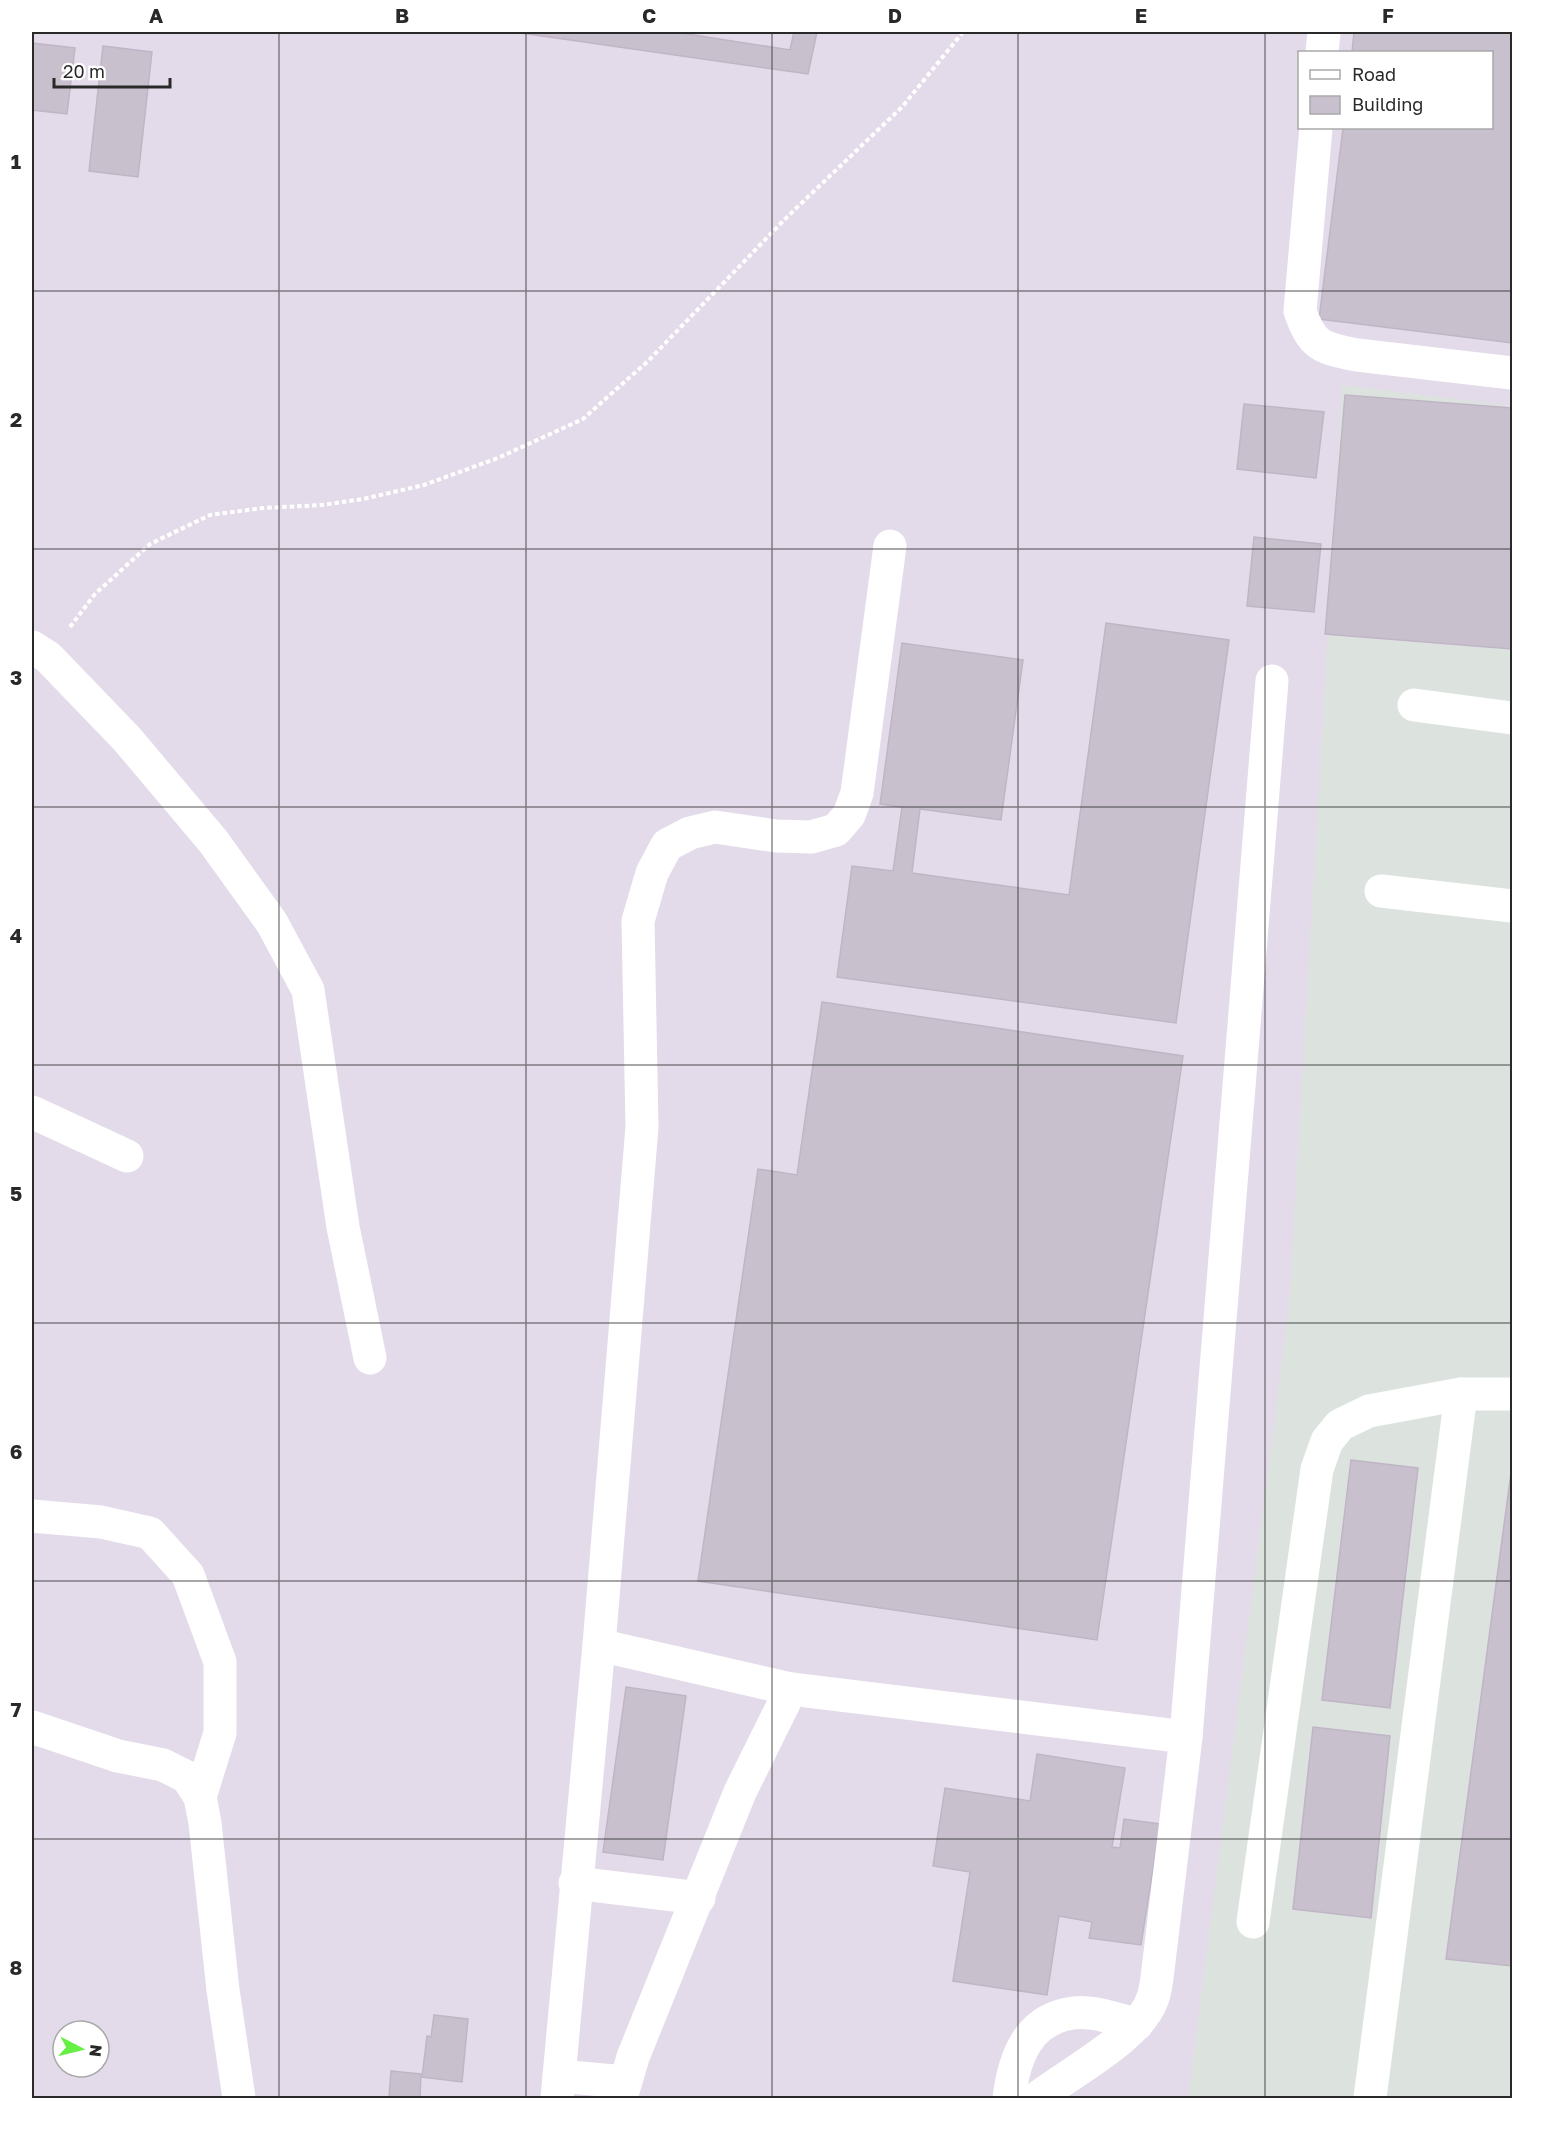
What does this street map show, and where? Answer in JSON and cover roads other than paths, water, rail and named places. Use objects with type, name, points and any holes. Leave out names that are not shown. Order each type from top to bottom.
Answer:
[{"type":"street","points":[[1322,51],[1324,32]]},
{"type":"street","points":[[1316,129],[1300,311],[1312,339],[1330,349],[1357,355],[1512,373]]},
{"type":"street","points":[[791,1689],[740,1792],[699,1898],[633,2056],[623,2090],[558,2087],[575,1882],[599,1645],[642,1127],[638,921],[652,873],[667,845],[690,833],[715,827],[776,836],[811,837],[836,830],[849,815],[857,793],[890,546]]},
{"type":"street","points":[[40,652],[127,739],[213,841],[272,923],[308,990],[343,1227],[370,1358]]},
{"type":"street","points":[[1037,2098],[1106,2050],[1137,2024],[1152,2002],[1157,1978],[1186,1737],[1272,681]]},
{"type":"street","points":[[1414,705],[1512,718]]},
{"type":"street","points":[[1381,891],[1512,906]]},
{"type":"street","points":[[32,1112],[127,1156]]},
{"type":"street","points":[[1253,1922],[1317,1469],[1327,1441],[1340,1425],[1370,1411],[1461,1394],[1512,1394]]},
{"type":"street","points":[[1370,2098],[1461,1394]]},
{"type":"street","points":[[32,1516],[101,1522],[150,1533],[188,1575],[220,1662],[220,1733],[200,1797]]},
{"type":"street","points":[[599,1645],[791,1689],[1186,1737]]},
{"type":"street","points":[[32,1727],[118,1756],[163,1765],[187,1777],[200,1797],[205,1823],[223,1990],[239,2098]]},
{"type":"street","points":[[575,1882],[699,1898]]},
{"type":"street","points":[[1009,2098],[1012,2074],[1020,2050],[1036,2029],[1053,2019],[1073,2013],[1095,2014],[1137,2024]]}]
